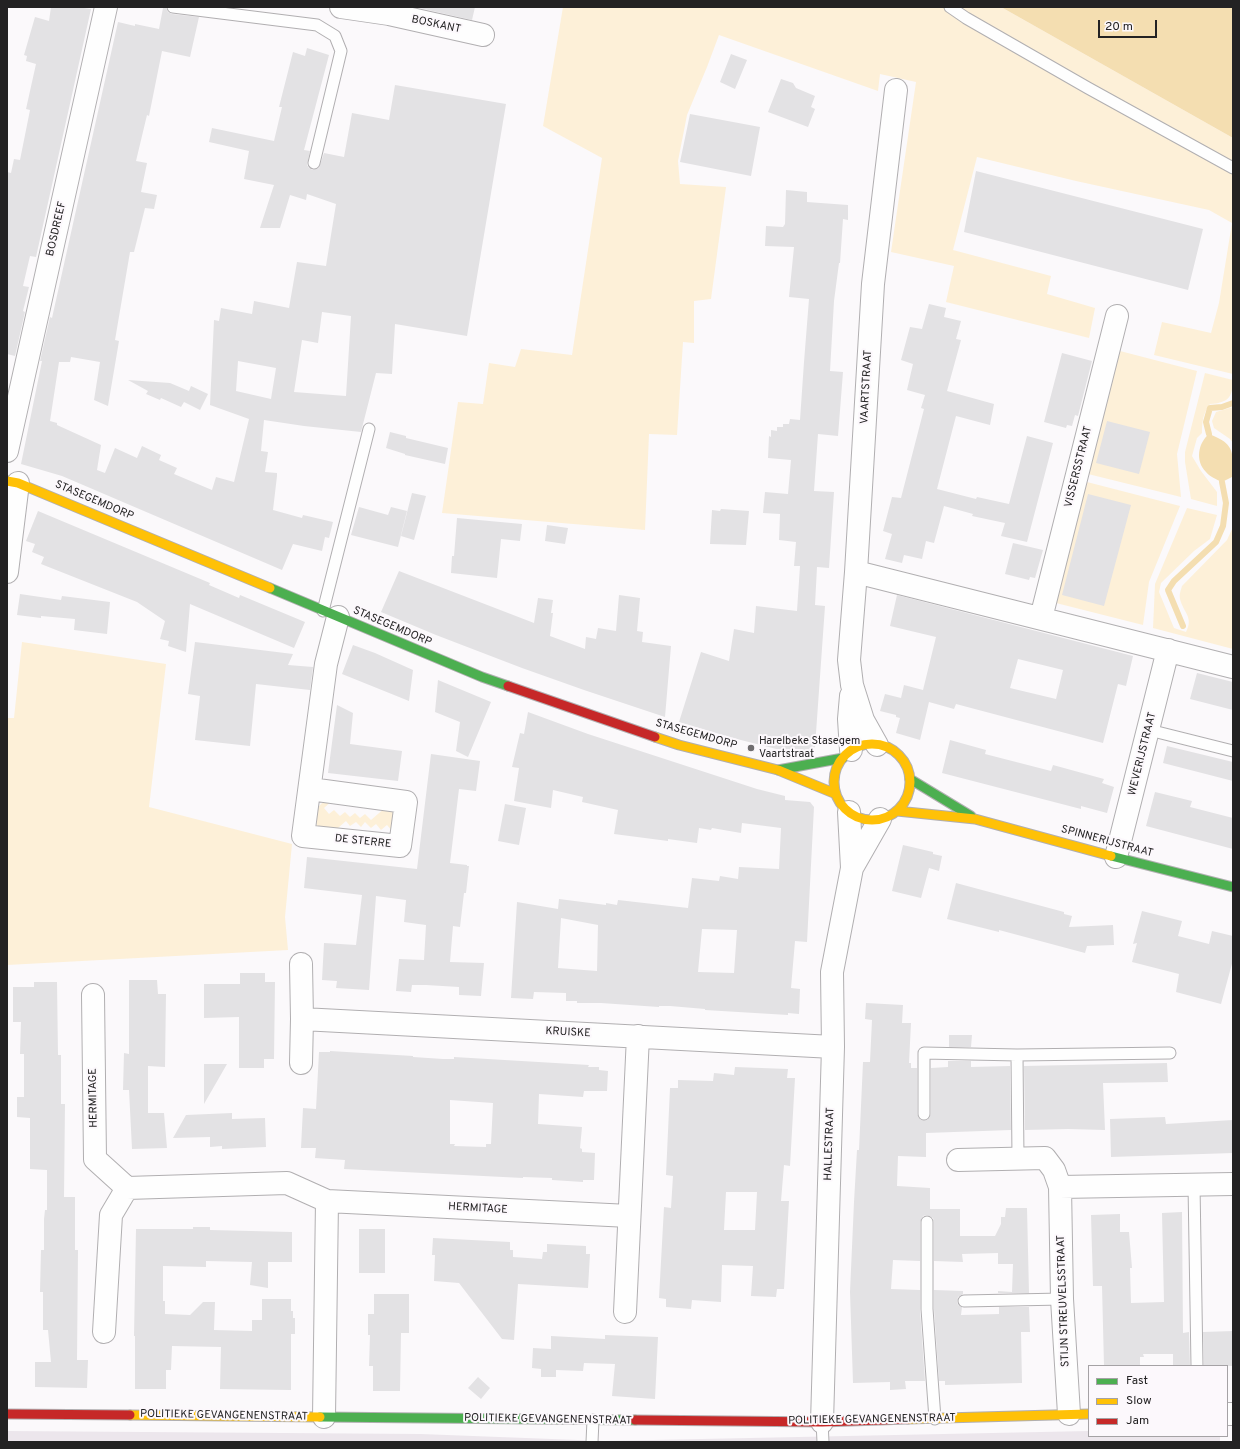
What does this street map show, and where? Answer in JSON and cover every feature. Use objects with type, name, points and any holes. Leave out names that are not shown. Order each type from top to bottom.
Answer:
[{"type":"street","name":"BOSDREEF","points":[[7,451],[106,7]]},
{"type":"street","name":"BOSKANT","points":[[341,7],[389,14],[483,35]]},
{"type":"street","name":"VAARTSTRAAT","points":[[877,745],[863,720],[852,685],[849,660],[856,572],[873,284],[896,90]]},
{"type":"street","name":"VISSERSSTRAAT","points":[[1041,618],[1118,316]]},
{"type":"street","points":[[7,572],[13,482]]},
{"type":"street","name":"STASEGEMDORP","points":[[13,482],[482,677],[679,745],[778,770],[836,794]]},
{"type":"street","points":[[856,572],[1233,667]]},
{"type":"street","name":"DE STERRE","points":[[310,789],[406,802],[400,846],[303,836],[326,664],[330,614]]},
{"type":"street","name":"WEVERIJSTRAAT","points":[[1116,857],[1168,650]]},
{"type":"street","name":"VAARTSTRAAT","points":[[847,754],[852,685]]},
{"type":"street","points":[[877,745],[889,748],[899,756],[907,766],[910,779],[909,790],[905,801],[889,815],[869,820],[858,818],[841,804],[836,794],[834,782],[836,769],[847,754],[859,746],[877,745]]},
{"type":"street","name":"STASEGEMDORP","points":[[778,770],[847,754]]},
{"type":"street","name":"SPINNERIJSTRAAT","points":[[910,779],[975,819]]},
{"type":"street","name":"HALLESTRAAT","points":[[822,1432],[833,1047],[832,972],[852,868],[849,812]]},
{"type":"street","name":"SPINNERIJSTRAAT","points":[[889,815],[975,819],[1233,887]]},
{"type":"street","name":"HALLESTRAAT","points":[[852,868],[889,815]]},
{"type":"street","points":[[301,964],[301,1063]]},
{"type":"street","name":"HERMITAGE","points":[[93,995],[96,1159],[127,1188],[287,1183],[327,1201],[630,1216]]},
{"type":"street","name":"KRUISKE","points":[[302,1019],[833,1047]]},
{"type":"street","points":[[625,1312],[638,1036]]},
{"type":"street","name":"STIJN STREUVELSSTRAAT","points":[[958,1160],[1045,1158],[1054,1170],[1060,1187],[1062,1299],[1079,1414]]},
{"type":"street","points":[[1060,1187],[1233,1184]]},
{"type":"street","points":[[104,1332],[111,1215],[127,1188]]},
{"type":"street","points":[[324,1417],[327,1201]]},
{"type":"street","name":"POLITIEKE GEVANGENENSTRAAT","points":[[7,1414],[593,1420],[822,1432],[935,1419],[1079,1414]]},
{"type":"lane","points":[[173,7],[317,25],[335,36],[341,52],[314,163]]},
{"type":"lane","points":[[950,7],[966,18],[1088,88],[1233,168]]},
{"type":"lane","points":[[330,614],[369,429]]},
{"type":"lane","points":[[1149,730],[1233,751]]},
{"type":"lane","points":[[924,1114],[924,1053],[1017,1055],[1170,1053]]},
{"type":"lane","points":[[1017,1055],[1018,1159]]},
{"type":"lane","points":[[1194,1185],[1196,1365]]},
{"type":"lane","points":[[927,1222],[928,1309],[935,1419]]},
{"type":"lane","points":[[964,1301],[1062,1299]]},
{"type":"lane","points":[[592,1442],[593,1420]]},
{"type":"shaded area","points":[[563,7],[1001,7],[1233,138],[1233,374],[1154,355],[1162,322],[1211,333],[1219,303],[1232,223],[1209,210],[1076,181],[977,157],[953,250],[1051,276],[1047,294],[1095,308],[1089,338],[946,302],[954,266],[891,252],[916,82],[880,74],[878,91],[719,35],[687,115],[678,161],[680,184],[726,187],[711,299],[694,301],[694,343],[683,342],[677,435],[649,434],[645,530],[442,513],[458,402],[483,404],[489,363],[515,367],[521,349],[572,355],[602,158],[543,126]]},
{"type":"shaded area","points":[[1001,7],[1233,7],[1233,138]]},
{"type":"shaded area","points":[[1120,351],[1197,371],[1177,454],[1181,497],[1088,474]]},
{"type":"shaded area","points":[[1205,373],[1233,380],[1232,391],[1228,398],[1225,401],[1210,404],[1206,411],[1203,418],[1202,433],[1197,438],[1192,456],[1217,492],[1217,506],[1191,499],[1185,462],[1185,452]]},
{"type":"shaded area","points":[[1233,407],[1233,443],[1230,439],[1214,428],[1212,421],[1216,412]]},
{"type":"shaded area","points":[[1209,434],[1227,444],[1232,452],[1232,477],[1222,482],[1208,474],[1200,463],[1200,447],[1202,442]]},
{"type":"shaded area","points":[[1087,482],[1180,506],[1149,582],[1143,625],[1056,603]]},
{"type":"shaded area","points":[[1187,508],[1217,515],[1210,539],[1194,551],[1161,583],[1159,592],[1174,628],[1186,632],[1189,622],[1180,599],[1182,586],[1227,540],[1233,527],[1233,649],[1153,628],[1155,584]]},
{"type":"shaded area","points":[[22,642],[166,664],[149,807],[292,844],[285,917],[288,950],[7,965],[7,718],[14,718]]},
{"type":"shaded area","points":[[334,799],[324,808],[329,814],[334,810],[340,816],[345,812],[350,817],[355,813],[360,818],[365,814],[371,820],[386,807],[394,809],[399,836],[383,840],[392,831],[387,825],[381,830],[376,824],[371,828],[365,822],[361,827],[356,822],[350,826],[346,821],[331,834],[317,826],[316,816],[318,808],[324,802]]},
{"type":"shaded area","points":[[7,1431],[421,1434],[604,1441],[1088,1431],[1088,1437],[1220,1437],[1220,1442],[7,1442]]},
{"type":"building","points":[[51,7],[77,7],[91,9],[36,257],[30,256],[23,286],[29,287],[15,356],[7,354],[7,172],[11,173],[14,159],[20,160],[30,110],[26,109],[36,64],[26,61],[27,56],[24,55],[35,17],[49,21]]},
{"type":"building","points":[[415,7],[475,7],[472,20]]},
{"type":"building","points":[[163,8],[166,8],[168,12],[172,14],[199,17],[190,57],[162,51],[149,116],[147,115],[136,161],[147,163],[141,192],[157,195],[154,209],[145,208],[134,252],[130,252],[115,340],[119,341],[108,406],[94,400],[100,362],[71,357],[70,362],[59,362],[50,421],[101,445],[97,470],[105,473],[115,448],[137,458],[142,446],[161,455],[159,460],[177,468],[174,474],[212,490],[216,477],[234,482],[249,419],[210,405],[214,320],[219,321],[221,308],[252,314],[254,301],[289,308],[297,262],[326,266],[336,204],[307,194],[306,200],[290,195],[280,228],[260,228],[274,185],[244,179],[249,151],[209,142],[212,128],[274,141],[282,107],[279,107],[293,52],[305,56],[307,48],[329,55],[304,150],[310,151],[307,165],[313,170],[319,168],[324,153],[344,157],[352,113],[389,120],[395,85],[506,104],[467,336],[395,324],[392,374],[376,373],[361,432],[264,420],[261,451],[268,452],[265,472],[277,473],[273,510],[302,518],[303,515],[333,522],[329,538],[325,537],[322,551],[293,544],[282,570],[62,476],[21,464],[42,361],[40,361],[50,317],[52,318],[118,22],[159,29]],"holes":[[[322,312],[351,316],[346,396],[294,392],[302,340],[318,343]],[[238,361],[276,368],[271,399],[236,391]]]},
{"type":"building","points":[[731,54],[747,60],[735,89],[720,82]]},
{"type":"building","points":[[781,79],[793,83],[796,88],[815,96],[811,107],[815,109],[808,127],[768,112]]},
{"type":"building","points":[[690,114],[760,127],[751,176],[680,162]]},
{"type":"building","points":[[976,171],[1203,229],[1188,290],[964,232]]},
{"type":"building","points":[[786,190],[807,192],[807,202],[848,205],[848,220],[843,219],[840,263],[834,301],[830,371],[843,372],[838,436],[818,434],[814,491],[834,492],[829,568],[817,567],[815,605],[825,606],[815,747],[808,752],[796,754],[679,722],[701,652],[729,661],[734,629],[754,633],[756,606],[797,611],[800,566],[794,566],[796,542],[779,540],[780,514],[763,513],[765,492],[788,494],[791,460],[768,458],[769,436],[771,437],[771,430],[777,431],[777,427],[783,427],[783,424],[789,424],[790,419],[800,420],[809,299],[789,297],[794,247],[765,246],[766,226],[783,227],[785,224]]},
{"type":"building","points":[[929,304],[946,308],[944,317],[961,321],[956,339],[961,340],[947,391],[994,404],[990,425],[956,416],[937,489],[976,499],[977,497],[1009,504],[1027,436],[1053,443],[1027,542],[1001,536],[1005,523],[972,516],[973,514],[944,506],[934,543],[926,541],[922,559],[904,555],[902,563],[885,559],[892,534],[883,531],[892,497],[901,498],[924,409],[921,408],[925,395],[907,390],[913,364],[901,360],[910,327],[922,329]]},
{"type":"building","points":[[1062,353],[1092,361],[1078,416],[1075,415],[1072,426],[1067,425],[1066,428],[1044,422]]},
{"type":"building","points":[[128,380],[170,383],[189,391],[191,386],[208,394],[200,410],[184,402],[181,407],[161,398],[160,400],[146,394],[148,391]]},
{"type":"building","points":[[1107,421],[1150,432],[1139,474],[1096,463]]},
{"type":"building","points":[[390,432],[406,436],[406,438],[448,448],[445,464],[405,455],[386,448]]},
{"type":"building","points":[[412,493],[426,496],[414,540],[401,536]]},
{"type":"building","points":[[1088,494],[1131,505],[1104,606],[1062,595]]},
{"type":"building","points":[[359,507],[388,515],[391,507],[407,511],[398,547],[351,535]]},
{"type":"building","points":[[721,509],[749,511],[746,545],[710,544],[712,510],[720,511]]},
{"type":"building","points":[[38,511],[210,583],[209,585],[239,598],[240,595],[305,622],[294,648],[190,604],[186,652],[168,646],[169,641],[160,639],[165,621],[137,602],[41,564],[44,557],[32,552],[35,544],[26,541]]},
{"type":"building","points":[[457,518],[522,524],[520,541],[501,539],[497,578],[451,573]]},
{"type":"building","points":[[547,525],[568,528],[565,544],[545,541]]},
{"type":"building","points":[[1013,543],[1043,550],[1035,578],[1030,577],[1029,580],[1005,574]]},
{"type":"building","points":[[399,571],[534,623],[538,598],[553,600],[550,636],[585,649],[586,637],[596,639],[598,628],[616,631],[619,595],[640,598],[637,631],[643,632],[642,642],[671,646],[665,717],[522,668],[381,612]]},
{"type":"building","points":[[20,594],[61,600],[62,596],[110,602],[107,634],[74,630],[75,619],[41,616],[41,618],[17,615]]},
{"type":"building","points":[[897,595],[1133,656],[1126,686],[1118,684],[1103,743],[956,704],[954,709],[929,702],[920,740],[896,733],[900,718],[896,717],[896,715],[880,711],[885,694],[901,698],[904,685],[923,690],[936,637],[890,626]],"holes":[[[1018,659],[1063,670],[1056,699],[1010,688]]]},
{"type":"building","points":[[195,642],[293,654],[288,665],[313,667],[310,690],[256,684],[250,746],[195,740],[200,696],[188,694]]},
{"type":"building","points":[[353,645],[413,670],[409,701],[342,674]]},
{"type":"building","points":[[1197,673],[1233,682],[1233,710],[1190,699]]},
{"type":"building","points":[[438,680],[491,702],[468,757],[456,751],[460,722],[435,712]]},
{"type":"building","points":[[337,705],[353,713],[350,744],[402,751],[398,781],[328,773]]},
{"type":"building","points":[[528,712],[588,734],[757,789],[785,796],[785,800],[810,802],[814,807],[807,942],[795,941],[791,988],[800,989],[799,1014],[788,1013],[788,1015],[705,1010],[670,1006],[659,1007],[577,1003],[577,1001],[566,1001],[566,993],[534,992],[533,999],[511,998],[517,902],[558,909],[559,899],[606,905],[606,903],[617,905],[618,900],[688,908],[692,878],[719,881],[720,876],[738,879],[739,867],[779,869],[781,828],[742,823],[741,833],[712,828],[711,830],[699,828],[697,843],[668,839],[668,841],[614,834],[618,810],[582,802],[583,797],[553,790],[551,808],[514,801],[519,768],[512,767],[520,733],[524,734]],"holes":[[[561,918],[598,925],[597,971],[558,968]],[[702,929],[737,930],[734,973],[698,972]]]},
{"type":"building","points":[[950,740],[986,750],[985,754],[1051,771],[1053,765],[1104,779],[1102,783],[1114,787],[1107,813],[1081,806],[1081,809],[942,773]]},
{"type":"building","points":[[1167,746],[1233,762],[1233,781],[1163,763]]},
{"type":"building","points":[[431,754],[480,761],[476,791],[459,789],[450,863],[469,866],[460,927],[453,926],[450,962],[484,963],[481,996],[459,995],[459,987],[426,985],[412,985],[411,992],[396,991],[399,959],[424,960],[426,925],[404,922],[406,900],[376,896],[369,990],[336,988],[337,981],[322,980],[324,943],[356,945],[362,895],[304,888],[307,857],[417,869]]},
{"type":"building","points":[[1155,792],[1192,801],[1190,807],[1233,818],[1233,849],[1146,826]]},
{"type":"building","points":[[505,804],[526,808],[519,845],[498,841]]},
{"type":"building","points":[[903,845],[933,852],[933,854],[942,856],[939,871],[929,868],[921,898],[892,891]]},
{"type":"building","points":[[956,883],[1064,912],[1064,914],[1072,916],[1069,927],[1113,925],[1114,945],[1087,946],[1085,953],[999,930],[999,932],[947,919]]},
{"type":"building","points":[[1142,911],[1182,921],[1178,936],[1209,944],[1212,931],[1233,936],[1233,960],[1221,1004],[1176,992],[1179,974],[1132,962],[1137,943],[1133,944]]},
{"type":"building","points":[[240,973],[265,973],[265,982],[275,982],[274,1059],[264,1059],[264,1068],[239,1068],[239,1017],[204,1018],[204,984],[240,984]]},
{"type":"building","points":[[129,980],[157,980],[158,994],[166,994],[165,1067],[148,1066],[148,1113],[164,1113],[167,1148],[132,1149],[129,1090],[123,1090],[124,1053],[129,1054]]},
{"type":"building","points":[[34,982],[57,982],[58,1055],[61,1055],[61,1104],[65,1104],[64,1197],[75,1197],[75,1250],[78,1250],[77,1360],[88,1360],[87,1388],[35,1387],[35,1362],[51,1362],[48,1330],[43,1330],[43,1292],[40,1292],[41,1250],[44,1250],[44,1219],[45,1210],[47,1210],[47,1170],[30,1169],[30,1118],[17,1117],[17,1097],[24,1097],[24,1054],[20,1054],[21,1022],[13,1022],[13,987],[34,987]]},
{"type":"building","points":[[866,1003],[903,1005],[902,1023],[911,1023],[909,1063],[911,1063],[911,1068],[917,1068],[917,1114],[921,1120],[927,1120],[931,1114],[931,1068],[948,1067],[948,1061],[971,1061],[971,1067],[1010,1066],[1011,1130],[926,1133],[926,1157],[898,1156],[897,1186],[930,1188],[930,1209],[960,1209],[960,1236],[995,1236],[1001,1224],[1001,1217],[1005,1217],[1006,1208],[1027,1208],[1029,1293],[998,1293],[998,1291],[1012,1292],[1013,1264],[998,1264],[998,1253],[962,1254],[963,1262],[934,1261],[934,1222],[933,1218],[927,1215],[923,1216],[920,1222],[920,1261],[893,1260],[891,1289],[920,1290],[925,1381],[905,1381],[906,1389],[890,1390],[890,1382],[853,1383],[850,1292],[854,1202],[857,1150],[859,1150],[863,1062],[870,1062],[872,1020],[865,1019]]},
{"type":"building","points":[[949,1035],[972,1035],[971,1047],[949,1047]]},
{"type":"building","points":[[319,1052],[443,1059],[454,1059],[454,1057],[589,1065],[588,1067],[599,1067],[599,1070],[608,1071],[607,1091],[584,1091],[583,1097],[539,1094],[538,1124],[582,1127],[580,1148],[582,1149],[582,1152],[595,1153],[594,1180],[583,1180],[583,1182],[552,1180],[552,1178],[523,1178],[344,1169],[345,1160],[315,1158],[316,1148],[301,1148],[303,1108],[316,1109]],"holes":[[[450,1100],[493,1103],[491,1144],[486,1144],[486,1147],[454,1146],[455,1144],[450,1144]]]},
{"type":"building","points":[[1167,1063],[1168,1082],[1103,1083],[1105,1130],[1025,1130],[1024,1066]]},
{"type":"building","points":[[204,1064],[227,1064],[204,1104]]},
{"type":"building","points":[[735,1067],[788,1069],[787,1078],[795,1078],[790,1166],[784,1165],[781,1201],[789,1201],[784,1289],[777,1289],[776,1297],[751,1296],[753,1266],[722,1265],[721,1302],[692,1300],[691,1309],[666,1307],[666,1299],[659,1298],[664,1207],[671,1208],[673,1176],[666,1175],[670,1088],[678,1088],[678,1080],[713,1081],[714,1073],[734,1075]],"holes":[[[726,1192],[757,1192],[755,1230],[724,1230]]]},
{"type":"building","points":[[232,1113],[232,1119],[265,1118],[266,1147],[222,1149],[222,1146],[210,1147],[210,1137],[173,1138],[186,1115]]},
{"type":"building","points":[[1165,1117],[1166,1124],[1233,1120],[1233,1153],[1111,1157],[1110,1119]]},
{"type":"building","points":[[1182,1212],[1183,1333],[1189,1332],[1190,1365],[1173,1365],[1173,1354],[1143,1354],[1144,1357],[1140,1357],[1140,1365],[1104,1365],[1102,1286],[1093,1286],[1091,1215],[1120,1214],[1120,1232],[1129,1232],[1132,1268],[1130,1268],[1131,1303],[1164,1302],[1162,1213]]},
{"type":"building","points":[[193,1227],[210,1227],[210,1230],[292,1232],[292,1262],[268,1262],[268,1288],[250,1285],[252,1262],[206,1261],[206,1267],[163,1266],[163,1301],[165,1301],[165,1314],[190,1315],[203,1302],[215,1302],[214,1330],[252,1331],[252,1320],[262,1320],[262,1299],[291,1299],[291,1311],[293,1311],[293,1318],[295,1318],[295,1334],[291,1334],[291,1390],[220,1389],[221,1347],[172,1346],[171,1370],[166,1370],[166,1389],[135,1389],[134,1336],[136,1229],[193,1229]]},
{"type":"building","points":[[359,1229],[385,1229],[385,1273],[359,1273]]},
{"type":"building","points":[[433,1238],[510,1242],[510,1250],[513,1250],[513,1257],[542,1259],[543,1252],[547,1252],[547,1244],[586,1246],[586,1254],[590,1254],[588,1288],[518,1284],[514,1340],[502,1339],[459,1283],[434,1281],[435,1255],[432,1255]]},
{"type":"building","points":[[934,1290],[963,1291],[963,1294],[958,1297],[957,1301],[958,1305],[962,1307],[961,1315],[999,1314],[999,1307],[1029,1307],[1030,1332],[1021,1332],[1022,1383],[945,1385],[945,1381],[939,1381]]},
{"type":"building","points":[[374,1294],[409,1294],[409,1333],[401,1333],[400,1391],[373,1391],[373,1366],[369,1366],[370,1335],[368,1335],[368,1314],[374,1314]]},
{"type":"building","points":[[1233,1331],[1233,1366],[1204,1365],[1203,1332]]},
{"type":"building","points":[[605,1335],[658,1337],[655,1399],[612,1396],[615,1364],[584,1363],[583,1371],[556,1370],[556,1377],[541,1377],[541,1369],[532,1368],[533,1348],[551,1349],[551,1336],[605,1339]]},
{"type":"building","points":[[478,1377],[490,1388],[481,1399],[468,1388]]},
{"type":"waterway","points":[[1209,434],[1206,422],[1210,408],[1222,407],[1233,403]]},
{"type":"waterway","points":[[1183,626],[1168,590],[1174,581],[1216,542],[1223,526],[1226,503],[1222,482]]},
{"type":"traffic: fast","points":[[270,588],[482,677],[508,686]]},
{"type":"traffic: fast","points":[[778,770],[843,758]]},
{"type":"traffic: fast","points":[[910,779],[971,816]]},
{"type":"traffic: fast","points":[[1111,856],[1233,887]]},
{"type":"traffic: fast","points":[[320,1417],[635,1420]]},
{"type":"traffic: slow","points":[[7,481],[18,483],[270,588]]},
{"type":"traffic: slow","points":[[655,737],[679,745],[778,770],[836,794]]},
{"type":"traffic: slow","points":[[872,744],[886,747],[899,755],[907,768],[910,782],[907,796],[899,809],[886,817],[872,820],[858,817],[845,809],[837,796],[834,782],[837,768],[845,755],[858,747],[872,744]]},
{"type":"traffic: slow","points":[[897,811],[975,819],[1111,856]]},
{"type":"traffic: slow","points":[[908,1419],[1088,1414]]},
{"type":"traffic: slow","points":[[130,1415],[320,1417]]},
{"type":"traffic: jam","points":[[508,686],[655,737]]},
{"type":"traffic: jam","points":[[7,1414],[130,1415]]},
{"type":"traffic: jam","points":[[635,1420],[822,1422],[908,1419]]},
{"type":"place","name":"Harelbeke Stasegem Vaartstraat","points":[[751,748]]}]
